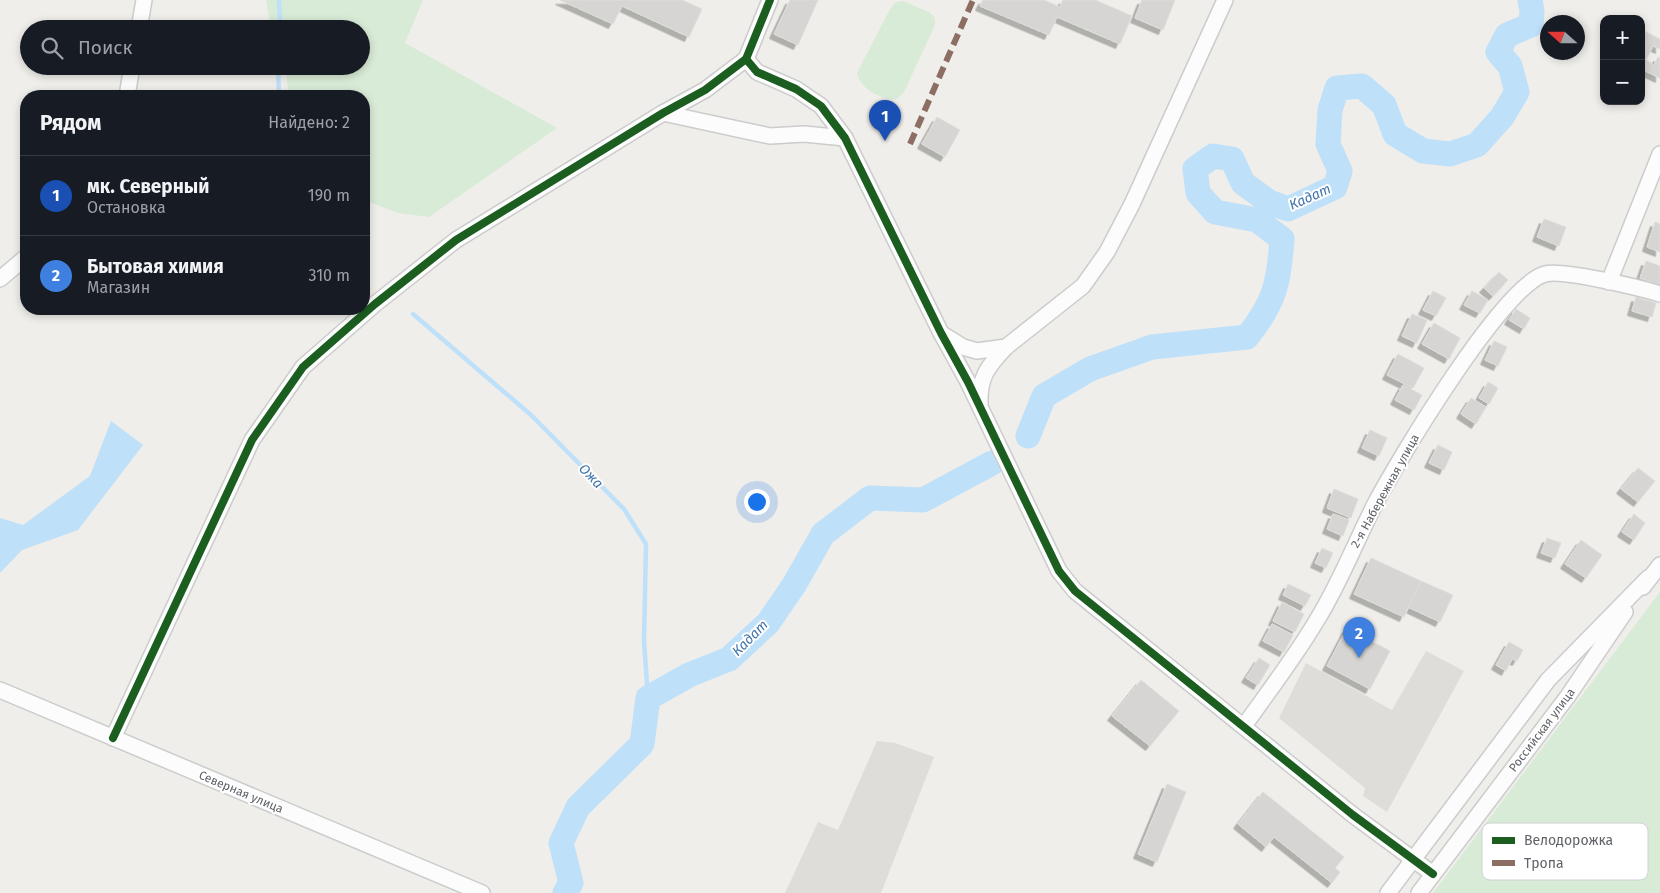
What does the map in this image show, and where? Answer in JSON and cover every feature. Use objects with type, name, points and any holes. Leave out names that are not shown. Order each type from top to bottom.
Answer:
[{"type":"street","points":[[141,20],[144,0]]},
{"type":"street","points":[[370,308],[456,240],[663,113],[705,90],[746,59],[770,0]]},
{"type":"street","points":[[980,408],[980,392],[986,369],[1006,347],[1083,286],[1107,252],[1184,95],[1225,0]]},
{"type":"street","points":[[746,59],[757,72],[796,89],[821,106],[845,138],[1059,571],[1075,591],[1353,816],[1433,874]]},
{"type":"street","points":[[128,90],[130,75]]},
{"type":"street","points":[[663,113],[770,136],[804,134],[845,138]]},
{"type":"street","points":[[1660,154],[1609,282],[1660,294]]},
{"type":"street","points":[[0,279],[20,262]]},
{"type":"street","name":"2-я Набережная улица","points":[[1244,726],[1318,619],[1377,501],[1426,418],[1507,304],[1526,284],[1546,274],[1609,282]]},
{"type":"street","points":[[113,738],[252,440],[303,367],[362,315]]},
{"type":"street","points":[[941,333],[962,347],[977,351],[1006,347]]},
{"type":"street","name":"Российская улица","points":[[1419,893],[1568,696],[1648,578],[1660,565]]},
{"type":"street","points":[[1388,893],[1548,680],[1648,578]]},
{"type":"street","name":"Северная улица","points":[[0,690],[482,893]]},
{"type":"shaded area","points":[[1426,651],[1464,671],[1387,812],[1363,796],[1365,788],[1279,718],[1306,663],[1392,710]]},
{"type":"shaded area","points":[[877,741],[895,743],[934,757],[881,893],[785,893],[818,822],[838,830]]},
{"type":"green space","points":[[266,0],[423,0],[405,43],[557,128],[429,217],[398,213],[370,202],[370,90],[288,90],[286,75],[370,75],[370,20],[269,20]]},
{"type":"green space","points":[[903,1],[929,12],[935,18],[935,25],[904,92],[897,99],[884,98],[867,89],[862,84],[857,73],[890,9],[896,2]]},
{"type":"green space","points":[[1660,592],[1660,893],[1433,893],[1482,828],[1482,880],[1648,880],[1648,823],[1486,823]]},
{"type":"water","points":[[111,421],[143,445],[78,530],[22,550],[0,573],[0,518],[23,525],[90,476]]},
{"type":"building","points":[[560,0],[682,0],[702,9],[689,37],[622,6],[613,24]]},
{"type":"building","points":[[790,0],[818,0],[798,45],[774,34]]},
{"type":"building","points":[[983,0],[1044,0],[1060,7],[1063,0],[1095,0],[1132,16],[1120,44],[1057,17],[1049,35],[980,6]]},
{"type":"building","points":[[1142,0],[1175,0],[1163,30],[1135,18]]},
{"type":"building","points":[[1645,32],[1660,39],[1660,49],[1653,46],[1646,60],[1654,65],[1658,57],[1660,58],[1660,78],[1645,71]]},
{"type":"building","points":[[937,117],[960,130],[945,157],[922,144]]},
{"type":"building","points":[[1544,219],[1566,227],[1559,246],[1537,237]]},
{"type":"building","points":[[1655,222],[1660,224],[1660,252],[1647,247]]},
{"type":"building","points":[[1646,261],[1660,266],[1660,285],[1640,278]]},
{"type":"building","points":[[1499,272],[1508,280],[1493,296],[1484,288]]},
{"type":"building","points":[[1433,291],[1446,298],[1436,316],[1423,310]]},
{"type":"building","points":[[1472,291],[1488,300],[1480,313],[1464,305]]},
{"type":"building","points":[[1636,297],[1656,303],[1652,317],[1632,311]]},
{"type":"building","points":[[1516,309],[1530,318],[1524,329],[1509,320]]},
{"type":"building","points":[[1412,314],[1427,320],[1417,343],[1402,336]]},
{"type":"building","points":[[1434,323],[1460,338],[1449,359],[1422,344]]},
{"type":"building","points":[[1494,341],[1507,347],[1498,366],[1485,360]]},
{"type":"building","points":[[1398,354],[1424,368],[1413,388],[1387,375]]},
{"type":"building","points":[[1488,382],[1498,388],[1489,404],[1479,398]]},
{"type":"building","points":[[1403,385],[1422,395],[1414,410],[1395,400]]},
{"type":"building","points":[[1471,398],[1486,407],[1476,424],[1461,414]]},
{"type":"building","points":[[1370,430],[1387,438],[1379,456],[1362,448]]},
{"type":"building","points":[[1438,445],[1452,452],[1444,470],[1429,463]]},
{"type":"building","points":[[1638,468],[1655,481],[1638,502],[1621,489]]},
{"type":"building","points":[[1334,489],[1358,499],[1351,518],[1327,508]]},
{"type":"building","points":[[1333,514],[1349,520],[1343,536],[1327,529]]},
{"type":"building","points":[[1634,514],[1645,523],[1634,540],[1622,532]]},
{"type":"building","points":[[1547,538],[1561,543],[1555,558],[1541,553]]},
{"type":"building","points":[[1581,540],[1602,555],[1586,578],[1565,564]]},
{"type":"building","points":[[1322,548],[1333,553],[1326,568],[1315,563]]},
{"type":"building","points":[[1371,558],[1421,581],[1404,617],[1354,594]]},
{"type":"building","points":[[1421,581],[1453,595],[1440,622],[1408,607]]},
{"type":"building","points":[[1288,584],[1311,595],[1305,606],[1283,595]]},
{"type":"building","points":[[1282,602],[1304,614],[1295,632],[1273,621]]},
{"type":"building","points":[[1272,624],[1293,635],[1284,652],[1263,641]]},
{"type":"building","points":[[1347,628],[1390,651],[1370,689],[1327,666]]},
{"type":"building","points":[[1509,642],[1523,650],[1517,661],[1512,659],[1506,671],[1496,665]]},
{"type":"building","points":[[1259,658],[1270,665],[1258,685],[1246,678]]},
{"type":"building","points":[[1141,680],[1179,711],[1150,746],[1112,716]]},
{"type":"building","points":[[1167,784],[1186,792],[1157,862],[1138,854]]},
{"type":"building","points":[[1263,792],[1344,857],[1335,868],[1340,872],[1332,883],[1274,837],[1266,847],[1238,824]]},
{"type":"waterway","name":"Ожа","points":[[279,0],[280,20]]},
{"type":"waterway","name":"Кадат","points":[[1028,436],[1044,396],[1090,369],[1152,347],[1247,337],[1264,313],[1270,302],[1277,280],[1282,239],[1257,220],[1215,212],[1198,193],[1195,169],[1213,156],[1232,159],[1243,183],[1269,202],[1288,209],[1335,187],[1340,171],[1328,144],[1330,110],[1337,88],[1362,86],[1384,105],[1395,134],[1423,151],[1450,154],[1477,145],[1502,117],[1517,92],[1510,66],[1498,52],[1507,35],[1531,25],[1532,11],[1530,0]]},
{"type":"waterway","name":"Ожа","points":[[278,75],[279,90]]},
{"type":"waterway","name":"Ожа","points":[[413,314],[531,415],[624,509],[646,544],[644,641],[648,698]]},
{"type":"waterway","name":"Кадат","points":[[565,893],[571,883],[561,843],[578,807],[642,744],[648,698],[689,675],[729,659],[768,623],[794,585],[823,534],[870,498],[923,500],[992,463]]},
{"type":"marked path","points":[[910,144],[973,0]]},
{"type":"cycle path","points":[[370,308],[456,240],[663,113],[705,90],[746,59],[770,0]]},
{"type":"cycle path","points":[[746,59],[757,72],[796,89],[821,106],[845,138],[941,333],[968,382],[1059,571],[1075,591],[1353,815],[1433,874]]},
{"type":"cycle path","points":[[113,738],[252,440],[303,367],[362,315]]},
{"type":"place","name":"мк. Северный","points":[[885,141]]},
{"type":"place","name":"Бытовая химия","points":[[1359,658]]}]
